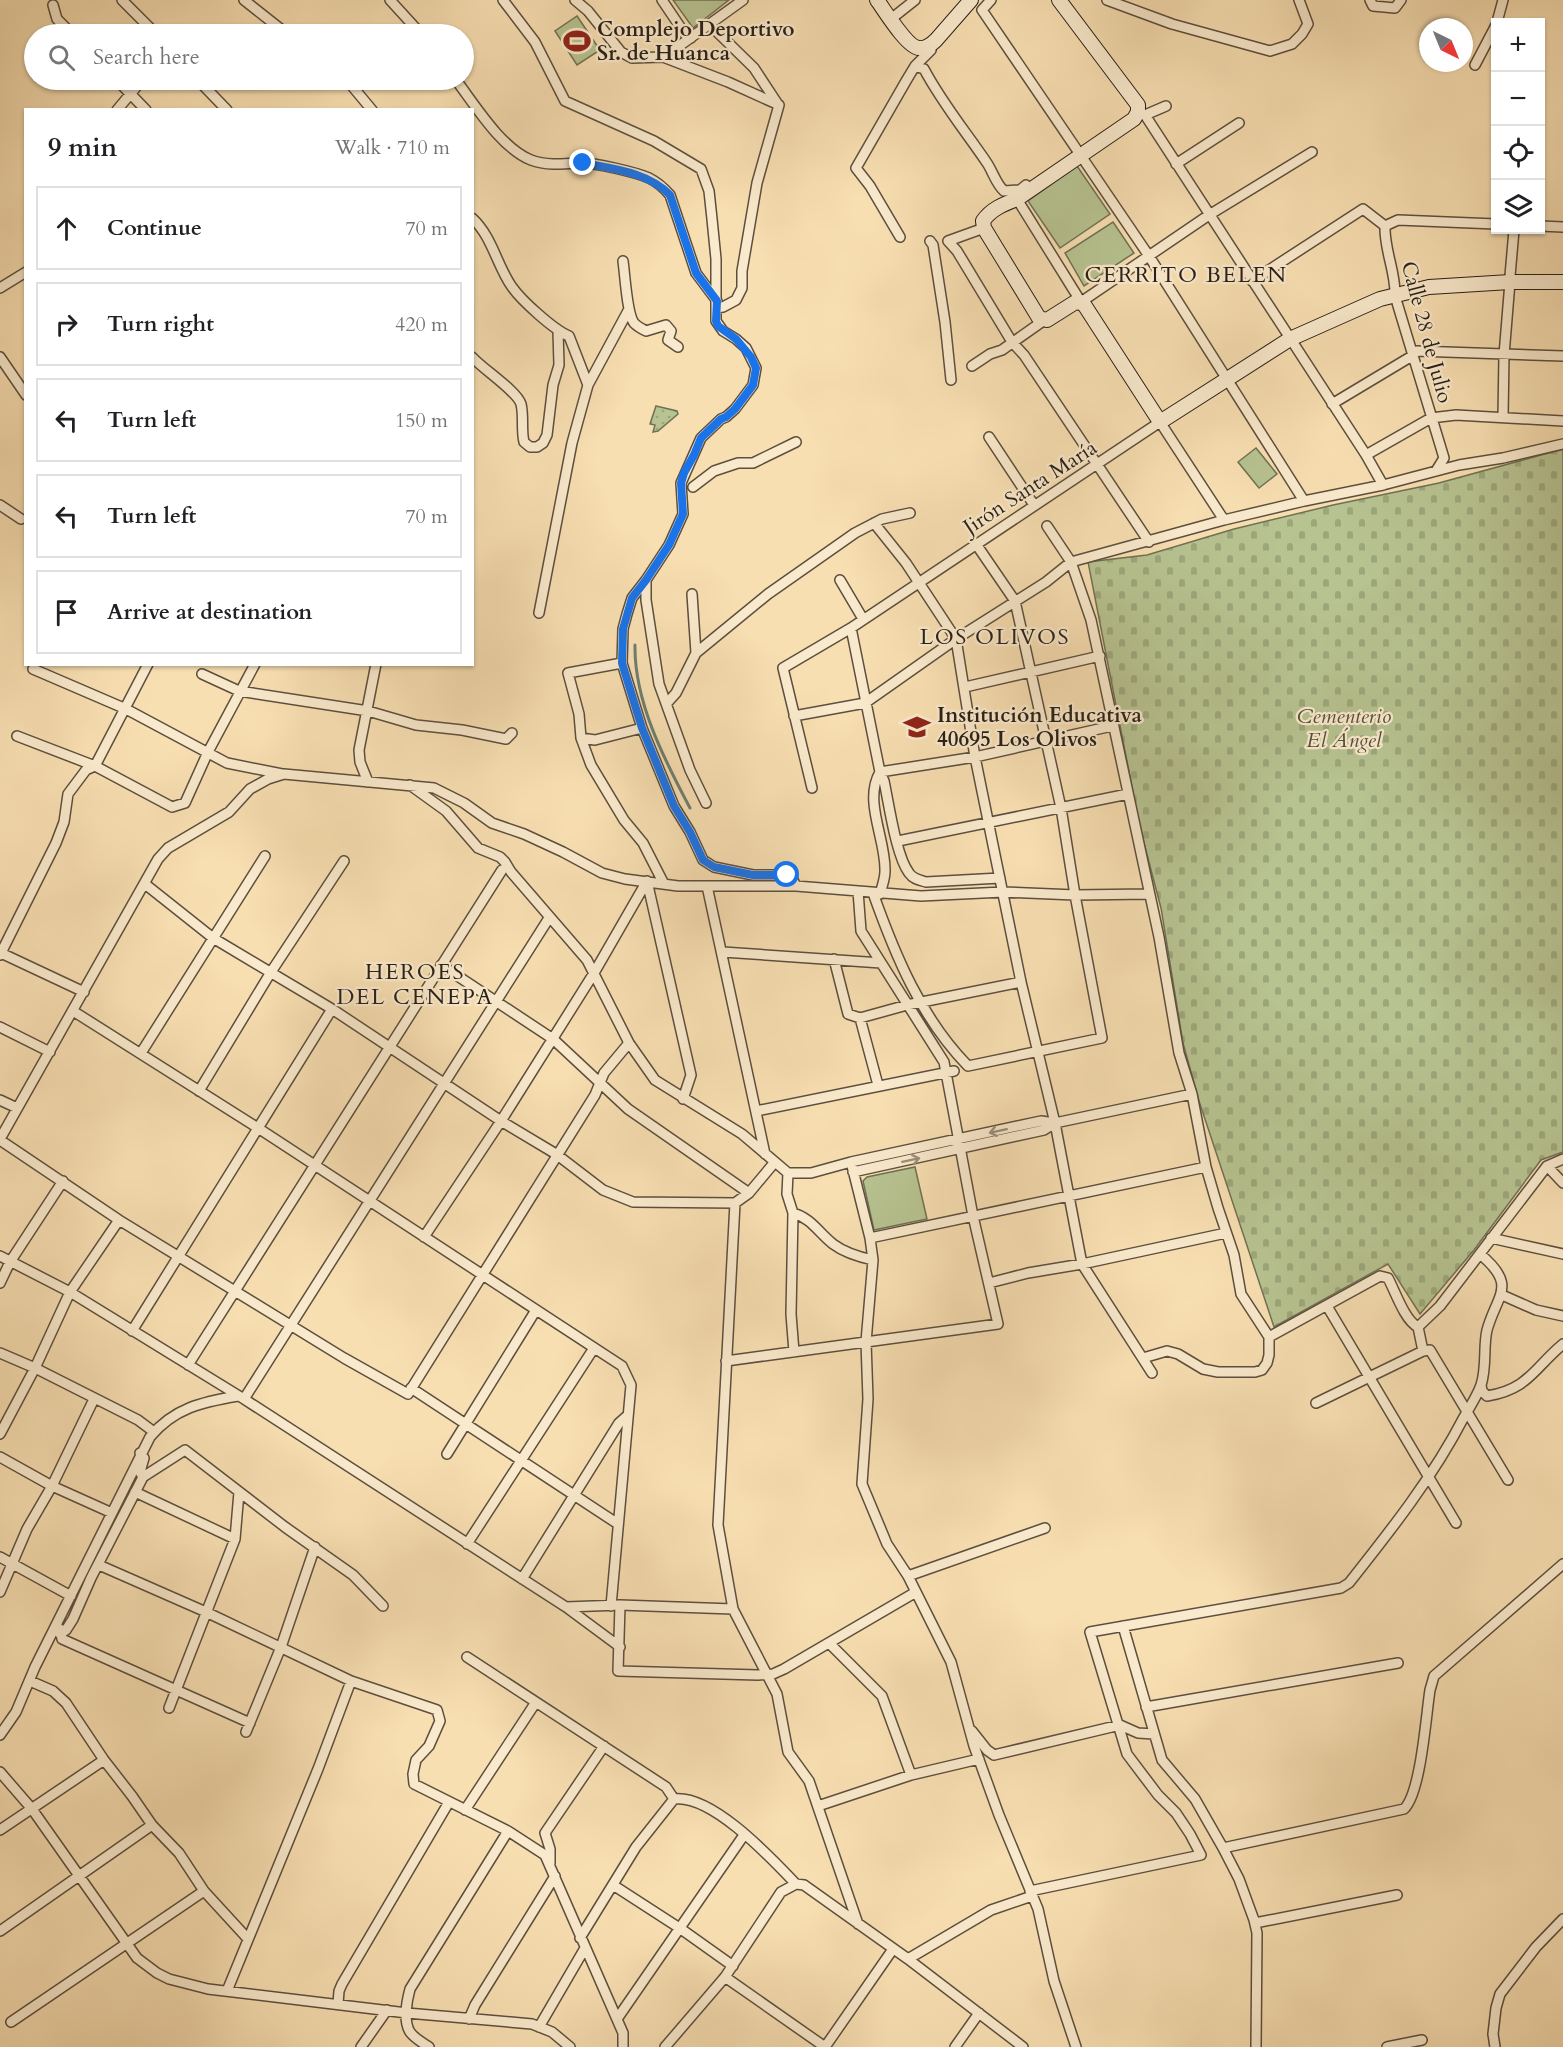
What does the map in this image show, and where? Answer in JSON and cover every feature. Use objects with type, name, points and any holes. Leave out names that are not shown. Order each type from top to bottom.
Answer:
[{"type":"street","points":[[122,0],[146,24]]},
{"type":"street","points":[[244,0],[274,24]]},
{"type":"street","points":[[390,0],[412,24]]},
{"type":"street","points":[[503,0],[535,42],[565,101],[654,141],[701,169],[709,191],[719,305],[716,321],[718,326],[746,348],[756,368],[753,385],[735,409],[701,438],[684,473],[681,483],[683,514],[669,545],[632,598],[623,629],[622,663],[642,728],[674,806],[703,860],[714,867],[753,875],[787,875],[792,878],[796,886]]},
{"type":"street","points":[[662,0],[685,34],[691,38]]},
{"type":"street","points":[[675,49],[743,0]]},
{"type":"street","points":[[877,0],[912,46],[921,49],[930,46],[971,0]]},
{"type":"street","points":[[891,19],[915,0]]},
{"type":"street","points":[[991,0],[982,10],[1149,256],[1304,501]]},
{"type":"street","points":[[1059,0],[1138,105],[1141,113],[1366,455],[1383,485]]},
{"type":"street","points":[[1107,0],[1172,24],[1270,51],[1292,44],[1308,24],[1299,0]]},
{"type":"street","points":[[1370,0],[1373,6],[1395,8],[1401,0]]},
{"type":"street","points":[[1498,18],[1503,0]]},
{"type":"street","points":[[581,2],[621,52],[632,58],[663,57],[719,78],[779,105]]},
{"type":"street","points":[[53,5],[57,19],[62,24]]},
{"type":"street","points":[[709,24],[754,68],[779,105],[757,183],[742,271],[742,288],[736,300],[719,305]]},
{"type":"street","points":[[1475,65],[1491,34]]},
{"type":"street","points":[[900,237],[870,186],[856,168],[915,66],[931,50],[930,46]]},
{"type":"street","points":[[915,66],[924,69],[939,97],[993,172],[999,187],[1004,191],[1020,190],[1030,183],[1035,186]]},
{"type":"street","points":[[127,90],[144,108]]},
{"type":"street","points":[[119,108],[133,90]]},
{"type":"street","points":[[207,90],[224,108]]},
{"type":"street","points":[[355,90],[370,108]]},
{"type":"street","points":[[464,90],[509,147],[531,160],[559,165],[583,163],[619,170],[648,178],[662,186],[670,195],[696,273],[719,305]]},
{"type":"street","points":[[1043,321],[984,228],[983,221],[999,206],[1017,199],[1141,113],[1166,106]]},
{"type":"street","points":[[1176,164],[1239,123]]},
{"type":"street","points":[[972,366],[990,354],[1002,350],[1043,321],[1047,321],[1074,303],[1081,302],[1209,215],[1312,152]]},
{"type":"street","points":[[1017,199],[1081,302],[1224,520]]},
{"type":"street","points":[[1251,281],[1363,209],[1385,226],[1398,220],[1491,224]]},
{"type":"street","points":[[474,221],[488,239],[512,287],[558,331],[569,336],[588,385]]},
{"type":"street","name":"Calle 28 de Julio","points":[[1385,226],[1384,236],[1396,282],[1395,296],[1444,458],[1436,471]]},
{"type":"street","points":[[1545,226],[1563,227]]},
{"type":"street","points":[[984,228],[948,241],[957,251],[1012,342],[1024,355],[1149,542]]},
{"type":"street","points":[[1503,417],[1504,355],[1514,234]]},
{"type":"street","points":[[930,241],[933,245],[945,322],[951,380]]},
{"type":"street","points":[[622,261],[628,289],[629,309],[634,322],[646,331],[666,325],[670,331],[668,340],[678,348]]},
{"type":"street","points":[[0,288],[24,273]]},
{"type":"street","points":[[1161,422],[1290,339],[1380,299],[1429,287],[1510,279],[1563,282]]},
{"type":"street","points":[[539,613],[572,443],[588,385],[629,309]]},
{"type":"street","points":[[474,359],[515,393],[521,405],[524,442],[530,447],[537,447],[543,443],[546,435],[553,386],[559,365],[558,331]]},
{"type":"street","points":[[1332,404],[1417,351],[1563,356]]},
{"type":"street","points":[[0,357],[24,392]]},
{"type":"street","points":[[1366,455],[1431,418],[1456,415],[1563,420]]},
{"type":"street","name":"Jirón Santa María","points":[[795,716],[783,668],[851,628],[1161,422]]},
{"type":"street","points":[[989,437],[1034,506]]},
{"type":"street","points":[[693,487],[714,471],[738,463],[753,463],[796,442]]},
{"type":"street","points":[[812,788],[795,716],[865,702],[956,639],[1046,582],[1071,562],[1224,520],[1563,444]]},
{"type":"street","points":[[0,505],[21,519]]},
{"type":"street","points":[[667,704],[676,693],[696,653],[768,594],[855,533],[882,519],[910,513]]},
{"type":"street","points":[[874,523],[906,563],[956,639],[975,757],[1021,982],[1055,1123],[1082,1264],[1152,1372]]},
{"type":"street","points":[[1047,525],[1071,562],[1083,592],[1100,656],[1112,726],[1159,937],[1179,1053],[1192,1094],[1206,1167],[1234,1254],[1241,1294],[1269,1337],[1267,1363],[1262,1370],[1255,1372],[1218,1372],[1203,1369],[1178,1354],[1167,1352],[1143,1358]]},
{"type":"street","points":[[880,772],[874,782],[874,802],[885,868],[876,893],[893,949],[919,1003],[946,1041],[968,1066],[1102,1038],[1060,808],[1015,601],[976,544]]},
{"type":"street","points":[[646,580],[646,600],[659,684],[690,770],[706,803]]},
{"type":"street","points":[[840,580],[863,620]]},
{"type":"street","points":[[692,594],[696,653]]},
{"type":"street","points":[[851,628],[880,772],[906,867],[914,879],[926,882],[1000,878]]},
{"type":"street","points":[[965,687],[1100,656]]},
{"type":"street","points":[[622,663],[568,673],[579,714],[582,738],[591,765],[624,820],[643,843],[664,884]]},
{"type":"street","points":[[84,992],[0,954],[56,843],[64,822],[68,794],[86,771],[96,766],[147,666]]},
{"type":"street","points":[[17,736],[96,766],[172,807],[185,802],[208,752],[254,666]]},
{"type":"street","points":[[368,782],[360,762],[359,750],[376,666]]},
{"type":"street","points":[[33,669],[126,709],[227,763],[284,774],[434,788],[464,803],[492,823],[524,834],[602,873],[625,879],[707,886],[796,886],[921,896],[1003,892],[1075,895],[1149,894]]},
{"type":"street","points":[[202,674],[239,691],[368,711],[416,725],[462,730],[506,740],[512,733]]},
{"type":"street","points":[[880,772],[975,757],[1112,726]]},
{"type":"street","points":[[582,738],[595,740],[642,728]]},
{"type":"street","points":[[284,774],[268,779],[250,789],[230,812],[168,848],[158,859],[0,1140],[119,1220],[344,1358],[408,1394],[600,1084],[603,1073],[629,1043]]},
{"type":"street","points":[[408,784],[446,811],[478,848],[500,857],[549,918],[587,960],[629,1043],[655,1080],[742,1134],[788,1173],[811,1173],[852,1167],[960,1144],[1044,1130],[1055,1123]]},
{"type":"street","points":[[898,841],[1128,794]]},
{"type":"street","points":[[141,1053],[265,856]]},
{"type":"street","points":[[199,1091],[271,972],[344,861]]},
{"type":"street","points":[[188,1365],[502,870]]},
{"type":"street","points":[[424,1237],[553,1039],[647,881]]},
{"type":"street","points":[[647,881],[691,1075],[683,1099]]},
{"type":"street","points":[[145,884],[213,938],[332,1009],[501,1121],[556,1154],[603,1190],[633,1202],[735,1203],[748,1193],[774,1163]]},
{"type":"street","points":[[707,886],[765,1154]]},
{"type":"street","points":[[726,1361],[998,1324],[973,1216],[950,1072],[861,931],[860,891]]},
{"type":"street","points":[[241,1398],[370,1201],[549,918]]},
{"type":"street","points":[[723,952],[880,963]]},
{"type":"street","points":[[834,959],[848,1014],[860,1018],[907,1005],[1021,982]]},
{"type":"street","points":[[441,965],[553,1039],[628,1109],[748,1193]]},
{"type":"street","points":[[132,1331],[332,1009]]},
{"type":"street","points":[[73,1011],[258,1128],[622,1366],[631,1385],[618,1524],[615,1606],[620,1647],[618,1671],[758,1676],[768,1674],[784,1669],[916,1592]]},
{"type":"street","points":[[860,1018],[878,1085]]},
{"type":"street","points":[[0,1027],[50,1052]]},
{"type":"street","points":[[756,1111],[950,1072]]},
{"type":"street","points":[[960,1144],[1041,1122],[1055,1123],[1192,1094]]},
{"type":"street","points":[[0,1100],[17,1108]]},
{"type":"street","points":[[1419,1327],[1440,1306],[1547,1166],[1563,1159]]},
{"type":"street","points":[[1547,1166],[1563,1182]]},
{"type":"street","points":[[852,1167],[870,1238],[873,1260],[866,1342],[868,1399],[862,1484],[887,1544],[908,1576],[951,1662],[979,1759],[1038,1909],[1054,1980],[1076,2047]]},
{"type":"street","points":[[870,1238],[1206,1167]]},
{"type":"street","points":[[788,1173],[787,1194],[793,1214],[791,1314],[794,1352]]},
{"type":"street","points":[[0,1283],[10,1262],[63,1181]]},
{"type":"street","points":[[735,1203],[718,1525],[733,1610],[777,1694],[788,1752],[809,1781],[858,1924]]},
{"type":"street","points":[[793,1214],[804,1216],[834,1245],[849,1253],[873,1260]]},
{"type":"street","points":[[0,1434],[35,1368],[70,1292],[119,1220]]},
{"type":"street","points":[[989,1283],[1226,1233]]},
{"type":"street","points":[[1491,1238],[1563,1254]]},
{"type":"street","points":[[908,1959],[991,1910],[1031,1894],[1201,1855],[1176,1813],[1158,1795],[1127,1754],[1090,1632],[1341,1588],[1349,1583],[1395,1524],[1449,1448],[1481,1386],[1486,1358],[1487,1331],[1502,1295],[1503,1284],[1493,1265],[1480,1254]]},
{"type":"street","points":[[0,1256],[70,1292],[241,1398],[522,1579],[620,1647]]},
{"type":"street","points":[[1269,1337],[1385,1275],[1406,1314],[1413,1324],[1419,1327]]},
{"type":"street","points":[[1502,1295],[1536,1310],[1563,1316]]},
{"type":"street","points":[[1327,1306],[1456,1523]]},
{"type":"street","points":[[447,1454],[536,1310]]},
{"type":"street","points":[[1419,1327],[1423,1351]]},
{"type":"street","points":[[1481,1386],[1487,1396],[1499,1394],[1525,1382],[1547,1356],[1563,1344]]},
{"type":"street","points":[[467,1544],[594,1348]]},
{"type":"street","points":[[1316,1403],[1423,1351],[1430,1350],[1508,1480]]},
{"type":"street","points":[[0,1353],[138,1420],[154,1431]]},
{"type":"street","points":[[411,1388],[618,1524]]},
{"type":"street","points":[[60,1634],[66,1630],[73,1619],[86,1576],[112,1513],[140,1454],[154,1431],[171,1415],[209,1401],[241,1398]]},
{"type":"street","points":[[0,1592],[27,1529],[52,1486],[94,1399]]},
{"type":"street","points":[[522,1579],[619,1423],[628,1415]]},
{"type":"street","points":[[0,1735],[16,1712],[70,1596],[86,1576],[99,1565],[143,1477],[185,1450],[352,1575],[383,1606]]},
{"type":"street","points":[[140,1454],[144,1458],[140,1472],[143,1477]]},
{"type":"street","points":[[0,1457],[52,1486],[112,1513]]},
{"type":"street","points":[[135,1492],[235,1539]]},
{"type":"street","points":[[168,1708],[235,1539],[239,1492]]},
{"type":"street","points":[[908,1576],[1045,1528]]},
{"type":"street","points":[[58,1621],[62,1639],[176,1689],[248,1728],[281,1647],[315,1546]]},
{"type":"street","points":[[0,1557],[70,1596]]},
{"type":"street","points":[[1223,1848],[1404,1809],[1410,1804],[1418,1777],[1434,1676],[1563,1564]]},
{"type":"street","points":[[99,1565],[206,1611],[351,1681],[437,1710],[440,1721],[438,1729],[429,1746],[416,1760],[413,1774],[414,1784],[508,1831],[545,1855],[617,2019],[625,2039],[623,2047]]},
{"type":"street","points":[[566,1608],[615,1606],[733,1610]]},
{"type":"street","points":[[1123,1626],[1162,1760],[1194,1799],[1223,1848],[1239,1879],[1255,1923],[1257,1933],[1256,2047]]},
{"type":"street","points":[[829,1643],[882,1696],[911,1775]]},
{"type":"street","points":[[466,1657],[666,1787],[674,1799]]},
{"type":"street","points":[[1146,1707],[1398,1663]]},
{"type":"street","points":[[227,1991],[318,1769],[351,1681]]},
{"type":"street","points":[[30,1682],[52,1690],[66,1703],[152,1825],[179,1853],[204,1891],[248,1938]]},
{"type":"street","points":[[465,1810],[536,1702]]},
{"type":"street","points":[[969,1727],[987,1750],[994,1755],[1120,1725],[1138,1733],[1154,1734]]},
{"type":"street","points":[[550,1864],[550,1848],[545,1833],[604,1746]]},
{"type":"street","points":[[818,1806],[911,1775],[979,1759]]},
{"type":"street","points":[[0,1830],[104,1760]]},
{"type":"street","points":[[0,1772],[32,1809],[137,1958],[169,1979],[208,1989],[539,2027],[552,2032],[558,2043],[570,2047]]},
{"type":"street","points":[[580,1938],[636,1847],[674,1799],[680,1798],[702,1804],[717,1813],[771,1858],[796,1884]]},
{"type":"street","points":[[338,2004],[342,1984],[449,1802]]},
{"type":"street","points":[[0,1931],[152,1825]]},
{"type":"street","points":[[429,2047],[409,2030],[407,1998],[410,1989],[508,1831]]},
{"type":"street","points":[[617,2019],[744,1835]]},
{"type":"street","points":[[469,2019],[475,2005],[555,1876]]},
{"type":"street","points":[[665,2047],[725,1977],[782,1892],[796,1884],[804,1885],[908,1959],[1023,2047]]},
{"type":"street","points":[[613,1885],[733,1966]]},
{"type":"street","points":[[11,2022],[204,1891]]},
{"type":"street","points":[[1255,1923],[1397,1895]]},
{"type":"street","points":[[1495,2047],[1493,2034],[1500,1994],[1536,1947],[1563,1919]]},
{"type":"street","points":[[539,2027],[585,1948]]},
{"type":"street","points":[[725,1977],[811,2043],[825,2047],[893,1949]]},
{"type":"street","points":[[361,2047],[387,2010]]},
{"type":"street","points":[[955,2047],[979,2013]]},
{"type":"street","points":[[1387,2047],[1422,2040]]},
{"type":"green space","points":[[673,0],[729,0],[693,28]]},
{"type":"green space","name":"Complejo Deportivo Sr. de Huanca","points":[[577,16],[600,50],[577,65],[555,31]]},
{"type":"green space","points":[[1077,166],[1110,214],[1060,248],[1028,201]]},
{"type":"green space","points":[[1113,222],[1134,253],[1084,286],[1065,253]]},
{"type":"green space","points":[[656,406],[677,411],[678,414],[658,431],[653,432],[655,425],[650,424]]},
{"type":"green space","points":[[1256,448],[1277,474],[1259,488],[1238,462]]},
{"type":"green space","name":"Cementerio El Ángel","points":[[1563,449],[1563,1152],[1541,1160],[1474,1250],[1420,1314],[1388,1264],[1274,1327],[1199,1101],[1183,1043],[1161,908],[1140,828],[1088,562],[1147,555],[1234,529],[1439,483]]},
{"type":"green space","points":[[915,1167],[927,1219],[874,1230],[863,1181],[867,1177]]},
{"type":"waterway","points":[[635,645],[640,687],[652,729],[690,808]]},
{"type":"place","name":"Complejo Deportivo Sr. de Huanca","points":[[577,41]]},
{"type":"place","name":"Institución Educativa 40695 Los Olivos","points":[[917,727]]},
{"type":"district","name":"CERRITO BELEN","points":[[1186,274]]},
{"type":"district","name":"LOS OLIVOS","points":[[995,636]]},
{"type":"district","name":"HEROES DEL CENEPA","points":[[415,984]]},
{"type":"route","points":[[583,163],[648,178],[662,186],[670,195],[696,273],[717,301],[718,326],[746,348],[756,368],[753,385],[735,409],[701,438],[684,473],[681,483],[683,514],[669,545],[632,598],[623,629],[622,663],[642,728],[674,806],[703,860],[714,867],[753,875],[787,875]]}]
